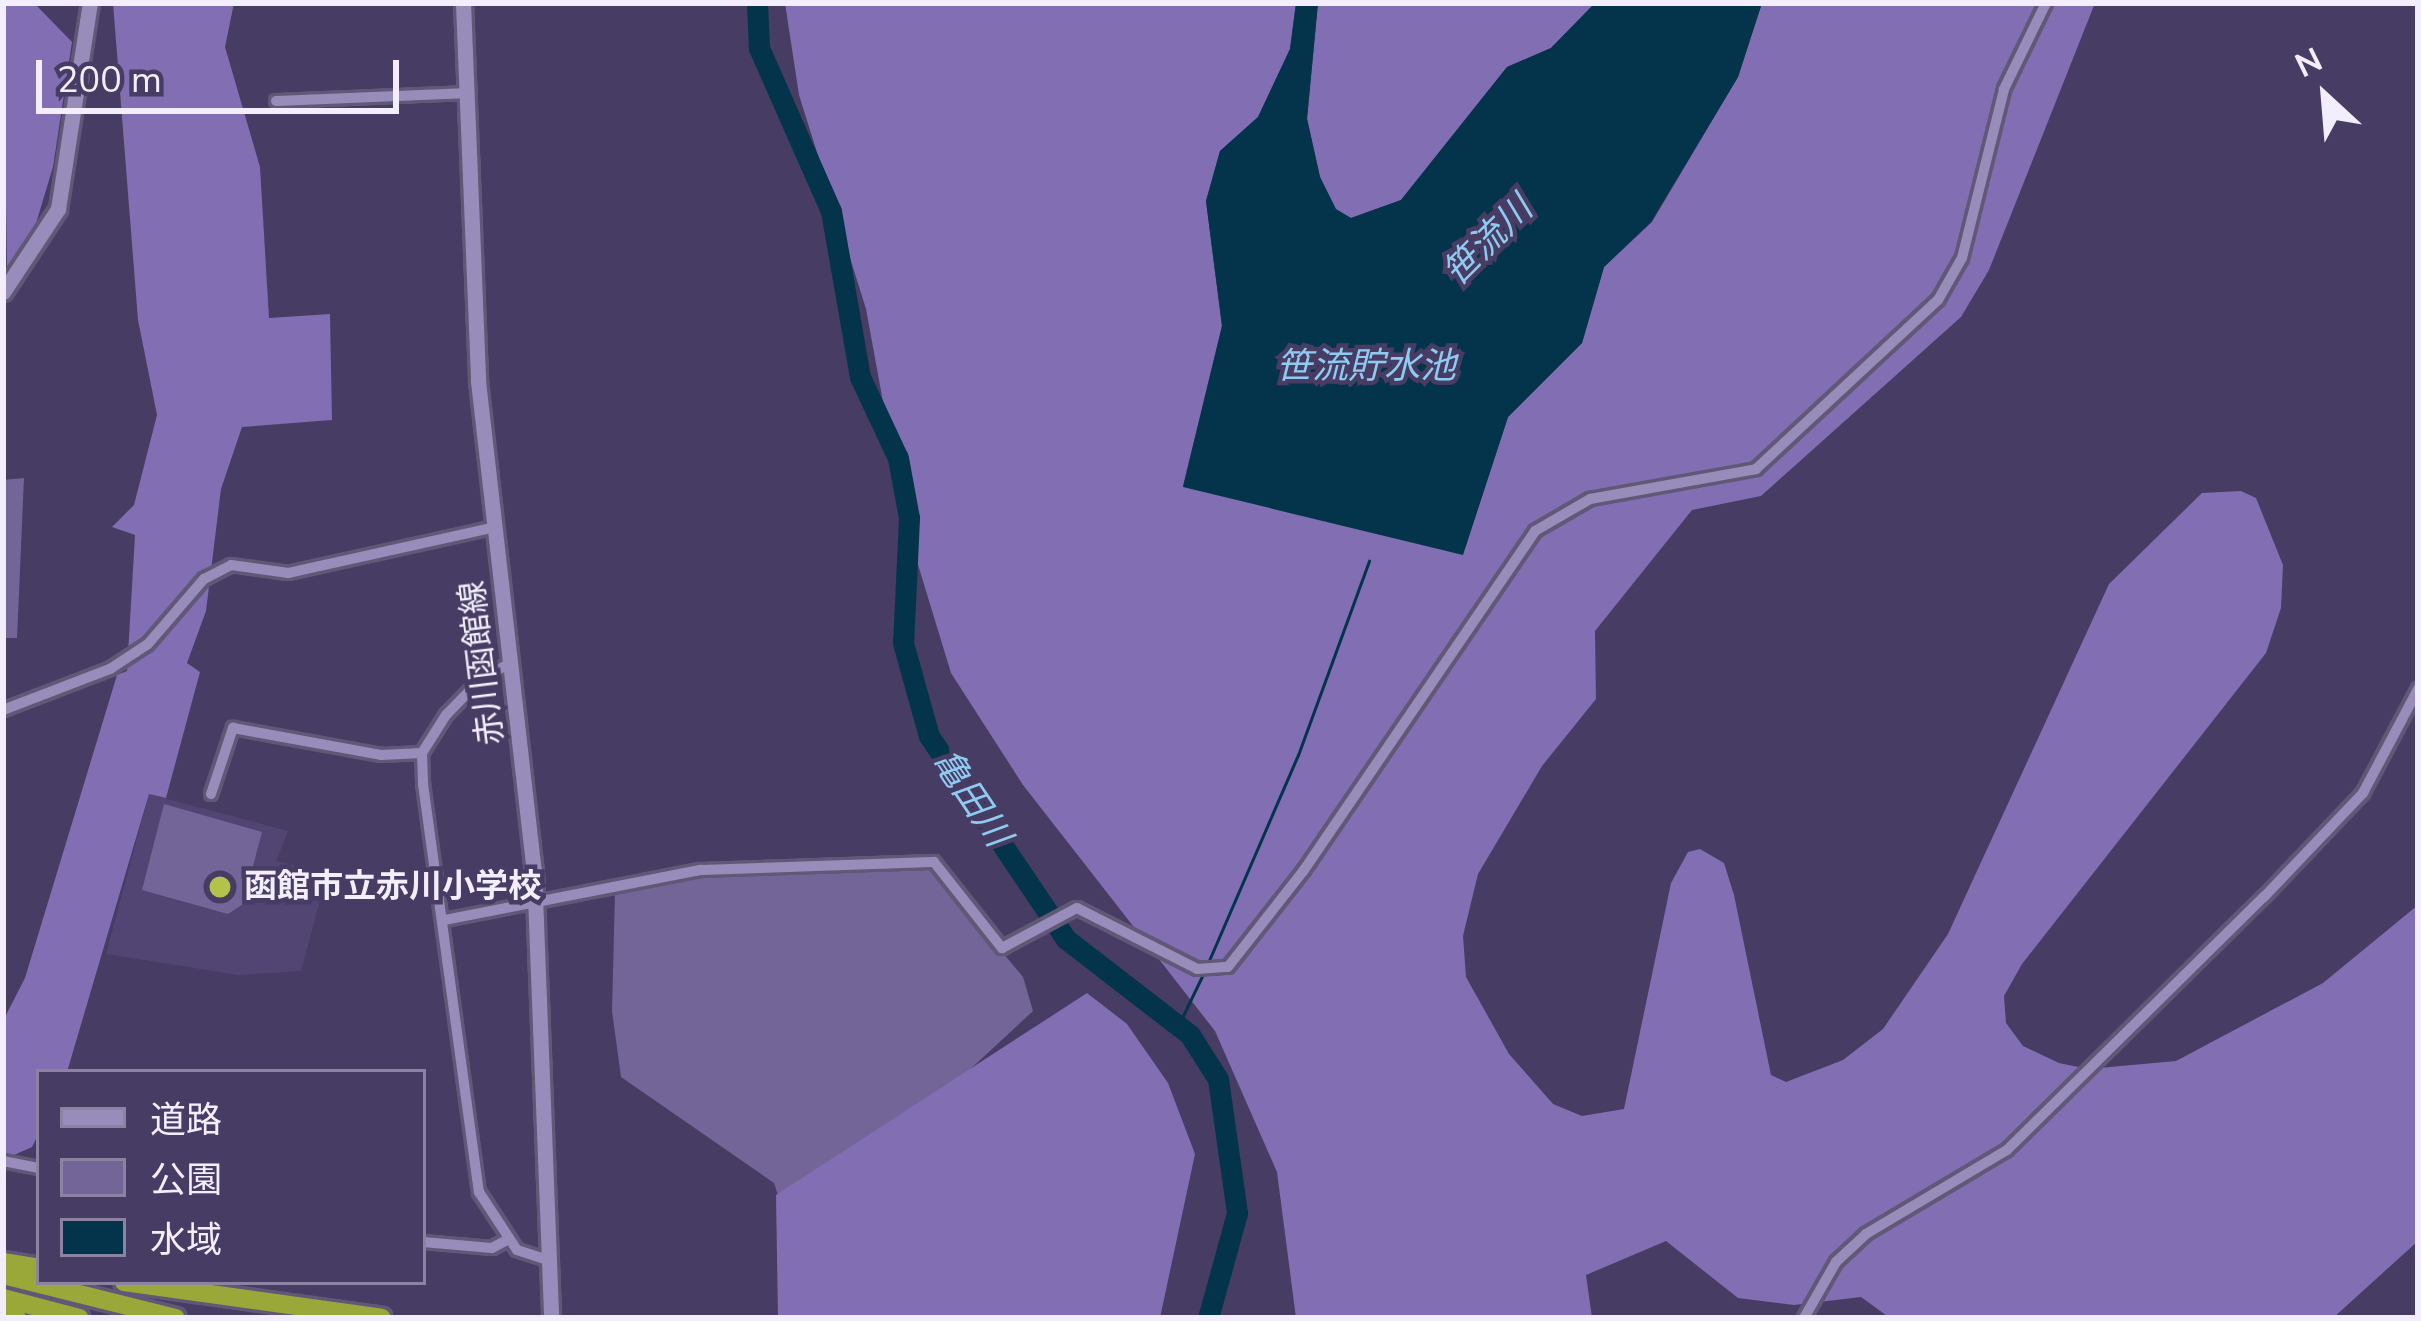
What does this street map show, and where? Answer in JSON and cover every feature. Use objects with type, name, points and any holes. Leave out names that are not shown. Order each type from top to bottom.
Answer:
[{"type":"highway","points":[[3,1262],[36,1268]]},
{"type":"highway","points":[[3,1275],[36,1283]]},
{"type":"highway","points":[[43,1285],[176,1318]]},
{"type":"highway","points":[[146,1285],[382,1318]]},
{"type":"highway","points":[[3,1298],[80,1318]]},
{"type":"highway","points":[[3,1313],[17,1318]]},
{"type":"main road","points":[[3,292],[58,209],[90,3]]},
{"type":"main road","name":"赤川函館線","points":[[463,3],[478,381],[513,662],[536,903],[551,1318]]},
{"type":"street","points":[[445,920],[700,870],[934,862],[1002,948],[1036,932],[1060,912],[1085,909],[1204,970],[1228,967],[1267,922],[1535,531],[1590,499],[1756,470],[1938,300],[1962,258],[2004,89],[2046,3]]},
{"type":"street","points":[[276,101],[464,93]]},
{"type":"street","points":[[3,710],[72,687],[148,644],[204,580],[231,565],[288,574],[496,527]]},
{"type":"street","points":[[513,662],[483,677],[422,753],[475,1172],[507,1240],[551,1261]]},
{"type":"street","points":[[1804,1318],[1836,1262],[1866,1234],[2007,1150],[2264,897],[2363,794],[2418,689]]},
{"type":"street","points":[[211,794],[233,728],[381,755],[422,753]]},
{"type":"street","points":[[3,1161],[36,1167]]},
{"type":"street","points":[[426,1243],[491,1248],[507,1240]]},
{"type":"shaded area","points":[[3,3],[34,3],[72,42],[53,167],[34,230],[7,271]]},
{"type":"shaded area","points":[[113,3],[234,3],[225,47],[260,167],[269,318],[330,314],[332,420],[242,427],[221,489],[206,611],[187,663],[200,672],[166,798],[149,794],[68,1069],[36,1069],[36,1139],[32,1147],[3,1160],[3,1021],[25,978],[117,675],[127,671],[135,535],[112,527],[134,505],[157,415],[138,320]]},
{"type":"shaded area","points":[[785,3],[1296,3],[1290,49],[1258,117],[1220,151],[1206,201],[1222,326],[1183,486],[1463,554],[1508,417],[1582,343],[1604,267],[1652,222],[1738,77],[1762,3],[2095,3],[1989,270],[1961,317],[1761,496],[1692,510],[1595,631],[1596,699],[1542,766],[1478,874],[1463,936],[1466,977],[1509,1054],[1553,1104],[1582,1116],[1624,1109],[1671,883],[1688,852],[1700,849],[1724,863],[1771,1075],[1786,1082],[1843,1060],[1883,1029],[1948,934],[2109,584],[2202,493],[2241,491],[2256,498],[2283,565],[2281,608],[2266,653],[2022,964],[2004,996],[2006,1023],[2023,1046],[2059,1063],[2088,1069],[2176,1061],[2323,983],[2418,905],[2418,1241],[2333,1318],[1890,1318],[1861,1297],[1794,1305],[1738,1298],[1666,1241],[1586,1275],[1592,1318],[1296,1318],[1277,1172],[1215,1031],[1023,785],[951,673],[905,522],[866,309],[799,95]]},
{"type":"shaded area","points":[[1318,3],[1595,3],[1551,48],[1507,67],[1401,200],[1351,218],[1336,210],[1320,177],[1307,118]]},
{"type":"shaded area","name":"函館市立赤川小学校","points":[[149,794],[288,831],[276,861],[312,870],[319,904],[301,971],[239,975],[106,954]]},
{"type":"shaded area","points":[[1087,993],[1127,1024],[1168,1083],[1195,1154],[1160,1318],[778,1318],[776,1195]]},
{"type":"green space","points":[[24,478],[17,638],[3,638],[3,480]]},
{"type":"green space","points":[[164,804],[262,832],[243,904],[228,914],[142,890]]},
{"type":"green space","points":[[932,868],[1023,977],[1033,1011],[791,1235],[774,1183],[621,1077],[612,1011],[615,893],[698,877]]},
{"type":"water","name":"笹流貯水池","points":[[1296,3],[1318,3],[1307,119],[1320,177],[1336,209],[1351,218],[1401,200],[1507,67],[1551,48],[1595,3],[1762,3],[1738,77],[1651,222],[1604,267],[1582,343],[1508,417],[1463,555],[1183,487],[1222,326],[1206,201],[1220,151],[1258,117],[1290,49]]},
{"type":"waterway","name":"亀田川","points":[[757,3],[759,48],[831,211],[860,377],[898,458],[909,518],[903,643],[929,736],[1066,939],[1190,1035],[1218,1079],[1237,1213],[1208,1318]]},
{"type":"waterway","name":"笹流川","points":[[1207,965],[1298,755],[1369,561]]},
{"type":"waterway","name":"笹流川","points":[[1178,1026],[1203,974]]},
{"type":"place","name":"函館市立赤川小学校","points":[[220,887]]}]
